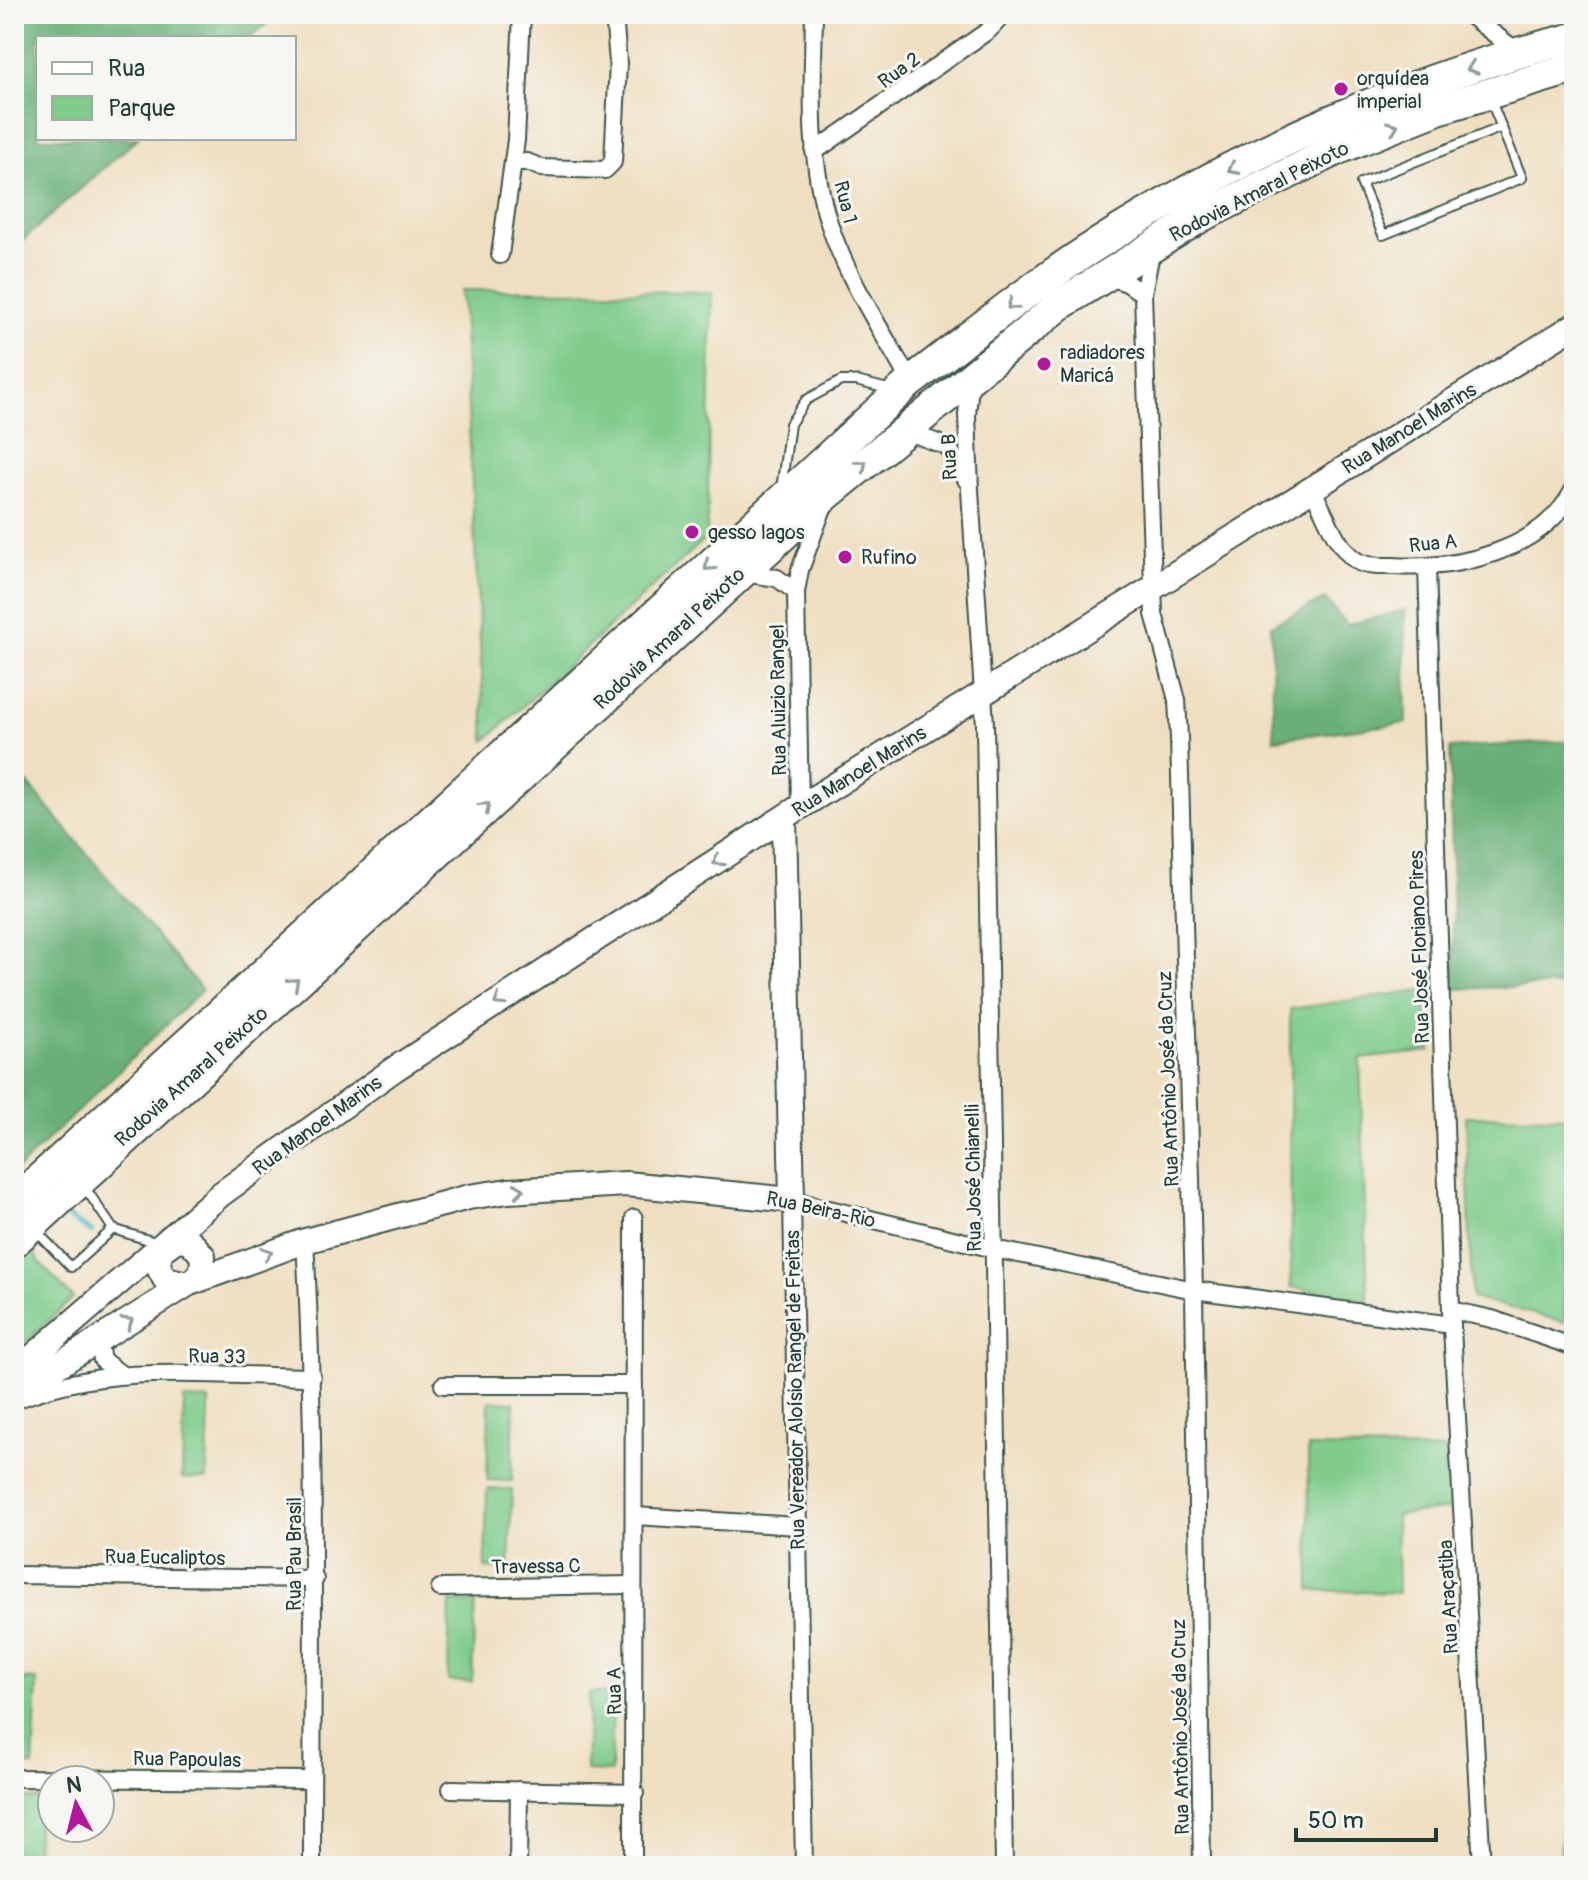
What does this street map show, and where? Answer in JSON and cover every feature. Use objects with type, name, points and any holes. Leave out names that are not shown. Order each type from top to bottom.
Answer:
[{"type":"highway","name":"Rodovia Amaral Peixoto","points":[[20,1223],[904,387],[1096,245],[1245,162],[1425,84],[1518,52],[1574,38]]},
{"type":"highway","name":"Rodovia Amaral Peixoto","points":[[20,1223],[79,1179],[829,493],[1061,304],[1200,217],[1338,149],[1488,93],[1574,68]]},
{"type":"main road","name":"Rua Manoel Marins","points":[[14,1373],[221,1194],[393,1070],[792,812],[1574,326]]},
{"type":"main road","name":"Rua Vereador Aloísio Rangel de Freitas","points":[[792,812],[792,1200]]},
{"type":"main road","name":"Rua Beira-Rio","points":[[14,1393],[194,1280],[305,1241],[469,1197],[550,1187],[626,1184],[792,1200]]},
{"type":"main road","points":[[165,1245],[184,1239],[196,1245],[203,1263],[194,1280]]},
{"type":"street","points":[[500,255],[513,162],[522,14]]},
{"type":"street","points":[[513,162],[589,172],[605,170],[613,162],[618,63],[614,14]]},
{"type":"street","name":"Rua 1","points":[[814,14],[814,152],[827,220],[904,387]]},
{"type":"street","name":"Rua 2","points":[[814,152],[989,30],[1004,14]]},
{"type":"street","points":[[1468,14],[1518,52]]},
{"type":"street","points":[[1106,276],[1127,283],[1143,294],[1152,247]]},
{"type":"street","name":"Rua Antônio José da Cruz","points":[[1143,294],[1153,586],[1157,628],[1177,700],[1194,1290],[1202,1866]]},
{"type":"street","name":"Rua B","points":[[970,490],[967,415],[971,377]]},
{"type":"street","name":"Rua B","points":[[904,430],[948,447],[963,469],[970,490]]},
{"type":"street","name":"Rua A","points":[[1312,489],[1347,552],[1359,563],[1427,568],[1480,557],[1514,544],[1563,510],[1574,489]]},
{"type":"street","name":"Rua José Chianelli","points":[[970,490],[985,692],[1004,1866]]},
{"type":"street","name":"Rua Aluizio Rangel","points":[[792,812],[796,592],[800,570],[829,493]]},
{"type":"street","name":"Rua José Floriano Pires","points":[[1427,568],[1451,1317]]},
{"type":"street","points":[[740,573],[777,578],[796,592]]},
{"type":"street","name":"Rua Beira-Rio","points":[[792,1200],[994,1249],[1194,1290],[1492,1319],[1574,1347]]},
{"type":"street","name":"Rua Vereador Aloísio Rangel de Freitas","points":[[792,1200],[804,1866]]},
{"type":"street","name":"Rua A","points":[[633,1866],[634,1218]]},
{"type":"street","name":"Rua Pau Brasil","points":[[305,1241],[312,1377],[315,1579],[312,1866]]},
{"type":"street","name":"Rua Araçatiba","points":[[1451,1317],[1482,1866]]},
{"type":"street","points":[[98,1340],[102,1360],[121,1374]]},
{"type":"street","name":"Rua 33","points":[[14,1401],[56,1384],[121,1374],[312,1377]]},
{"type":"street","points":[[443,1385],[634,1385]]},
{"type":"street","points":[[635,1516],[798,1526]]},
{"type":"street","name":"Rua Eucaliptos","points":[[14,1575],[315,1579]]},
{"type":"street","name":"Travessa C","points":[[440,1588],[633,1585]]},
{"type":"street","name":"Rua Papoulas","points":[[14,1778],[312,1780]]},
{"type":"street","points":[[451,1789],[635,1793]]},
{"type":"street","points":[[518,1866],[519,1790]]},
{"type":"lane","points":[[1488,93],[1502,127],[1522,178],[1383,235],[1361,183],[1502,127]]},
{"type":"lane","points":[[780,501],[790,424],[806,400],[841,381],[904,387]]},
{"type":"lane","points":[[79,1179],[113,1229],[165,1245]]},
{"type":"lane","points":[[20,1223],[71,1267],[113,1229]]},
{"type":"green space","points":[[14,14],[278,14],[252,36],[36,36],[36,140],[136,140],[14,248]]},
{"type":"green space","points":[[462,290],[712,292],[707,537],[485,741]]},
{"type":"green space","points":[[1325,599],[1347,625],[1405,610],[1406,723],[1274,739],[1271,625]]},
{"type":"green space","points":[[1574,741],[1574,985],[1454,989],[1450,748]]},
{"type":"green space","points":[[14,767],[202,990],[14,1173]]},
{"type":"green space","points":[[1424,990],[1431,1051],[1360,1059],[1368,1300],[1291,1287],[1290,1009]]},
{"type":"green space","points":[[1466,1116],[1567,1117],[1564,1322],[1472,1298]]},
{"type":"green space","points":[[32,1243],[38,1261],[73,1298],[14,1353],[14,1261]]},
{"type":"green space","points":[[184,1399],[209,1400],[207,1479],[182,1478]]},
{"type":"green space","points":[[489,1401],[514,1402],[512,1481],[487,1480]]},
{"type":"green space","points":[[1308,1447],[1446,1450],[1451,1509],[1396,1515],[1398,1593],[1310,1590]]},
{"type":"green space","points":[[487,1489],[512,1490],[509,1569],[485,1568]]},
{"type":"green space","points":[[450,1602],[475,1603],[472,1682],[448,1681]]},
{"type":"green space","points":[[14,1679],[37,1680],[33,1766],[14,1765]]},
{"type":"green space","points":[[589,1693],[613,1693],[611,1772],[586,1771]]},
{"type":"green space","points":[[14,1798],[36,1799],[36,1866],[14,1866]]},
{"type":"green space","points":[[1563,1798],[1574,1799],[1574,1866],[1560,1866]]},
{"type":"waterway","points":[[63,1214],[91,1232]]},
{"type":"place","name":"orquídea imperial","points":[[1341,89]]},
{"type":"place","name":"radiadores Maricá","points":[[1044,364]]},
{"type":"place","name":"gesso lagos","points":[[692,532]]},
{"type":"place","name":"Rufino","points":[[845,557]]}]
